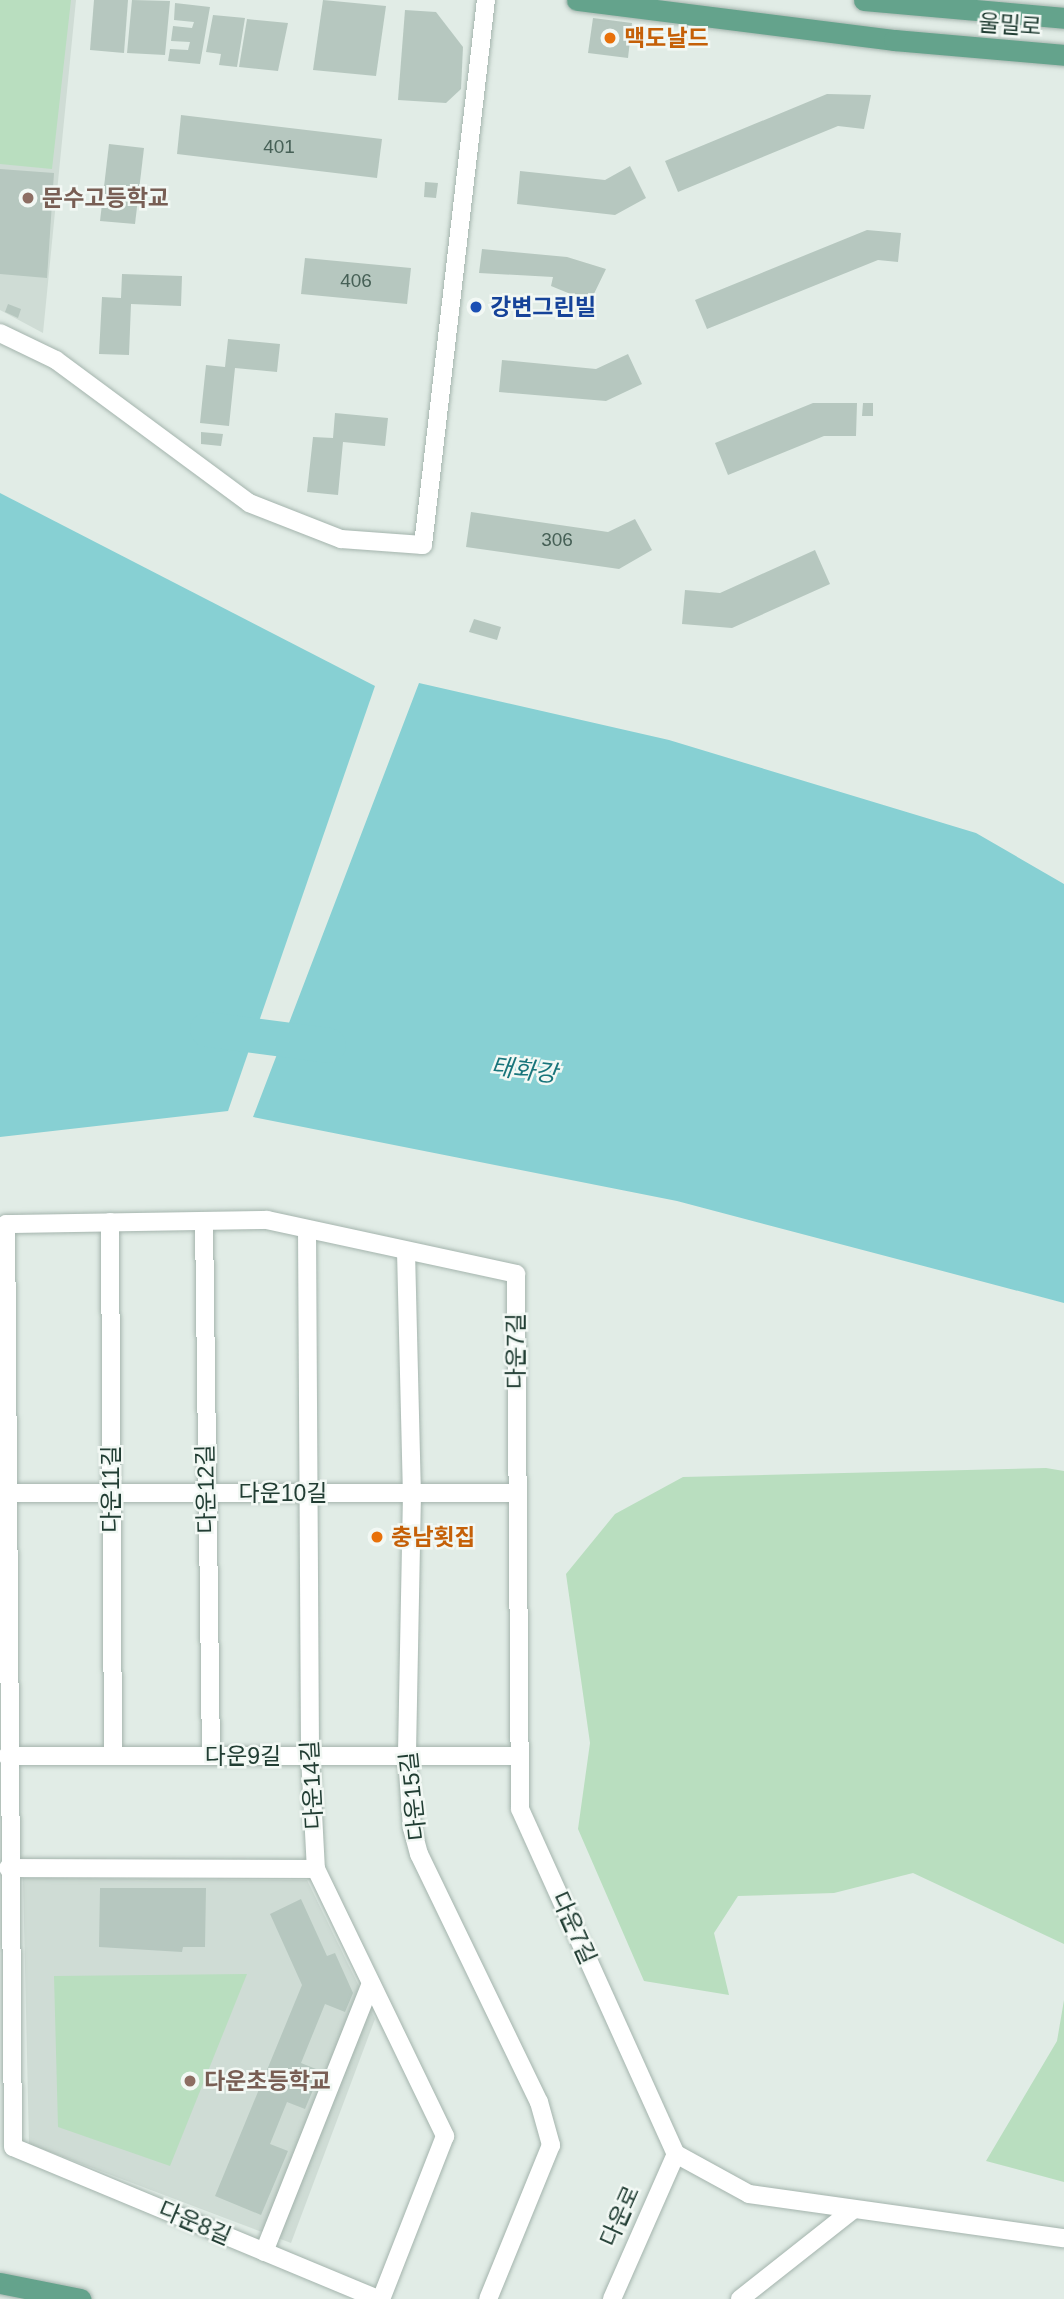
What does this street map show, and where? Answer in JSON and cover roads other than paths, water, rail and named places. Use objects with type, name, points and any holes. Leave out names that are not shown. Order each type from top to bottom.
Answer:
[{"type":"main road","name":"울밀로","points":[[577,0],[894,40],[1064,55]]},
{"type":"main road","name":"울밀로","points":[[864,0],[1064,18]]},
{"type":"main road","points":[[0,2283],[80,2299]]},
{"type":"street","points":[[0,333],[56,360],[249,503],[341,538],[423,545],[486,0]]},
{"type":"street","name":"다운7길","points":[[13,2147],[7,1756],[6,1224],[267,1220],[516,1274],[520,1809],[676,2154]]},
{"type":"street","name":"다운12길","points":[[204,1221],[211,1756]]},
{"type":"street","name":"다운11길","points":[[110,1222],[113,1756]]},
{"type":"street","name":"다운14길","points":[[306,1229],[310,1756],[316,1869],[446,2136],[379,2299]]},
{"type":"street","name":"다운15길","points":[[405,1251],[412,1493],[407,1756],[412,1828],[419,1854],[539,2102],[551,2145],[488,2299]]},
{"type":"street","name":"다운10길","points":[[7,1493],[517,1493]]},
{"type":"street","name":"다운9길","points":[[7,1756],[520,1755]]},
{"type":"street","points":[[8,1868],[316,1869]]},
{"type":"street","points":[[264,2252],[371,1983]]},
{"type":"street","name":"다운8길","points":[[13,2147],[379,2299]]},
{"type":"street","points":[[676,2154],[749,2194],[1064,2238]]},
{"type":"street","name":"다운로","points":[[612,2299],[676,2154]]},
{"type":"street","points":[[740,2299],[854,2209]]},
{"type":"water","points":[[0,493],[375,686],[228,1111],[0,1137]]},
{"type":"water","points":[[419,683],[669,740],[976,833],[1064,884],[1064,1303],[677,1201],[253,1117]]},
{"type":"waterway","name":"태화강","points":[[207,1029],[328,1045]]},
{"type":"place","name":"맥도날드","points":[[610,38]]},
{"type":"place","name":"문수고등학교","points":[[28,198]]},
{"type":"place","name":"강변그린빌","points":[[476,307]]},
{"type":"place","name":"충남횟집","points":[[377,1537]]},
{"type":"place","name":"다운초등학교","points":[[190,2081]]}]
